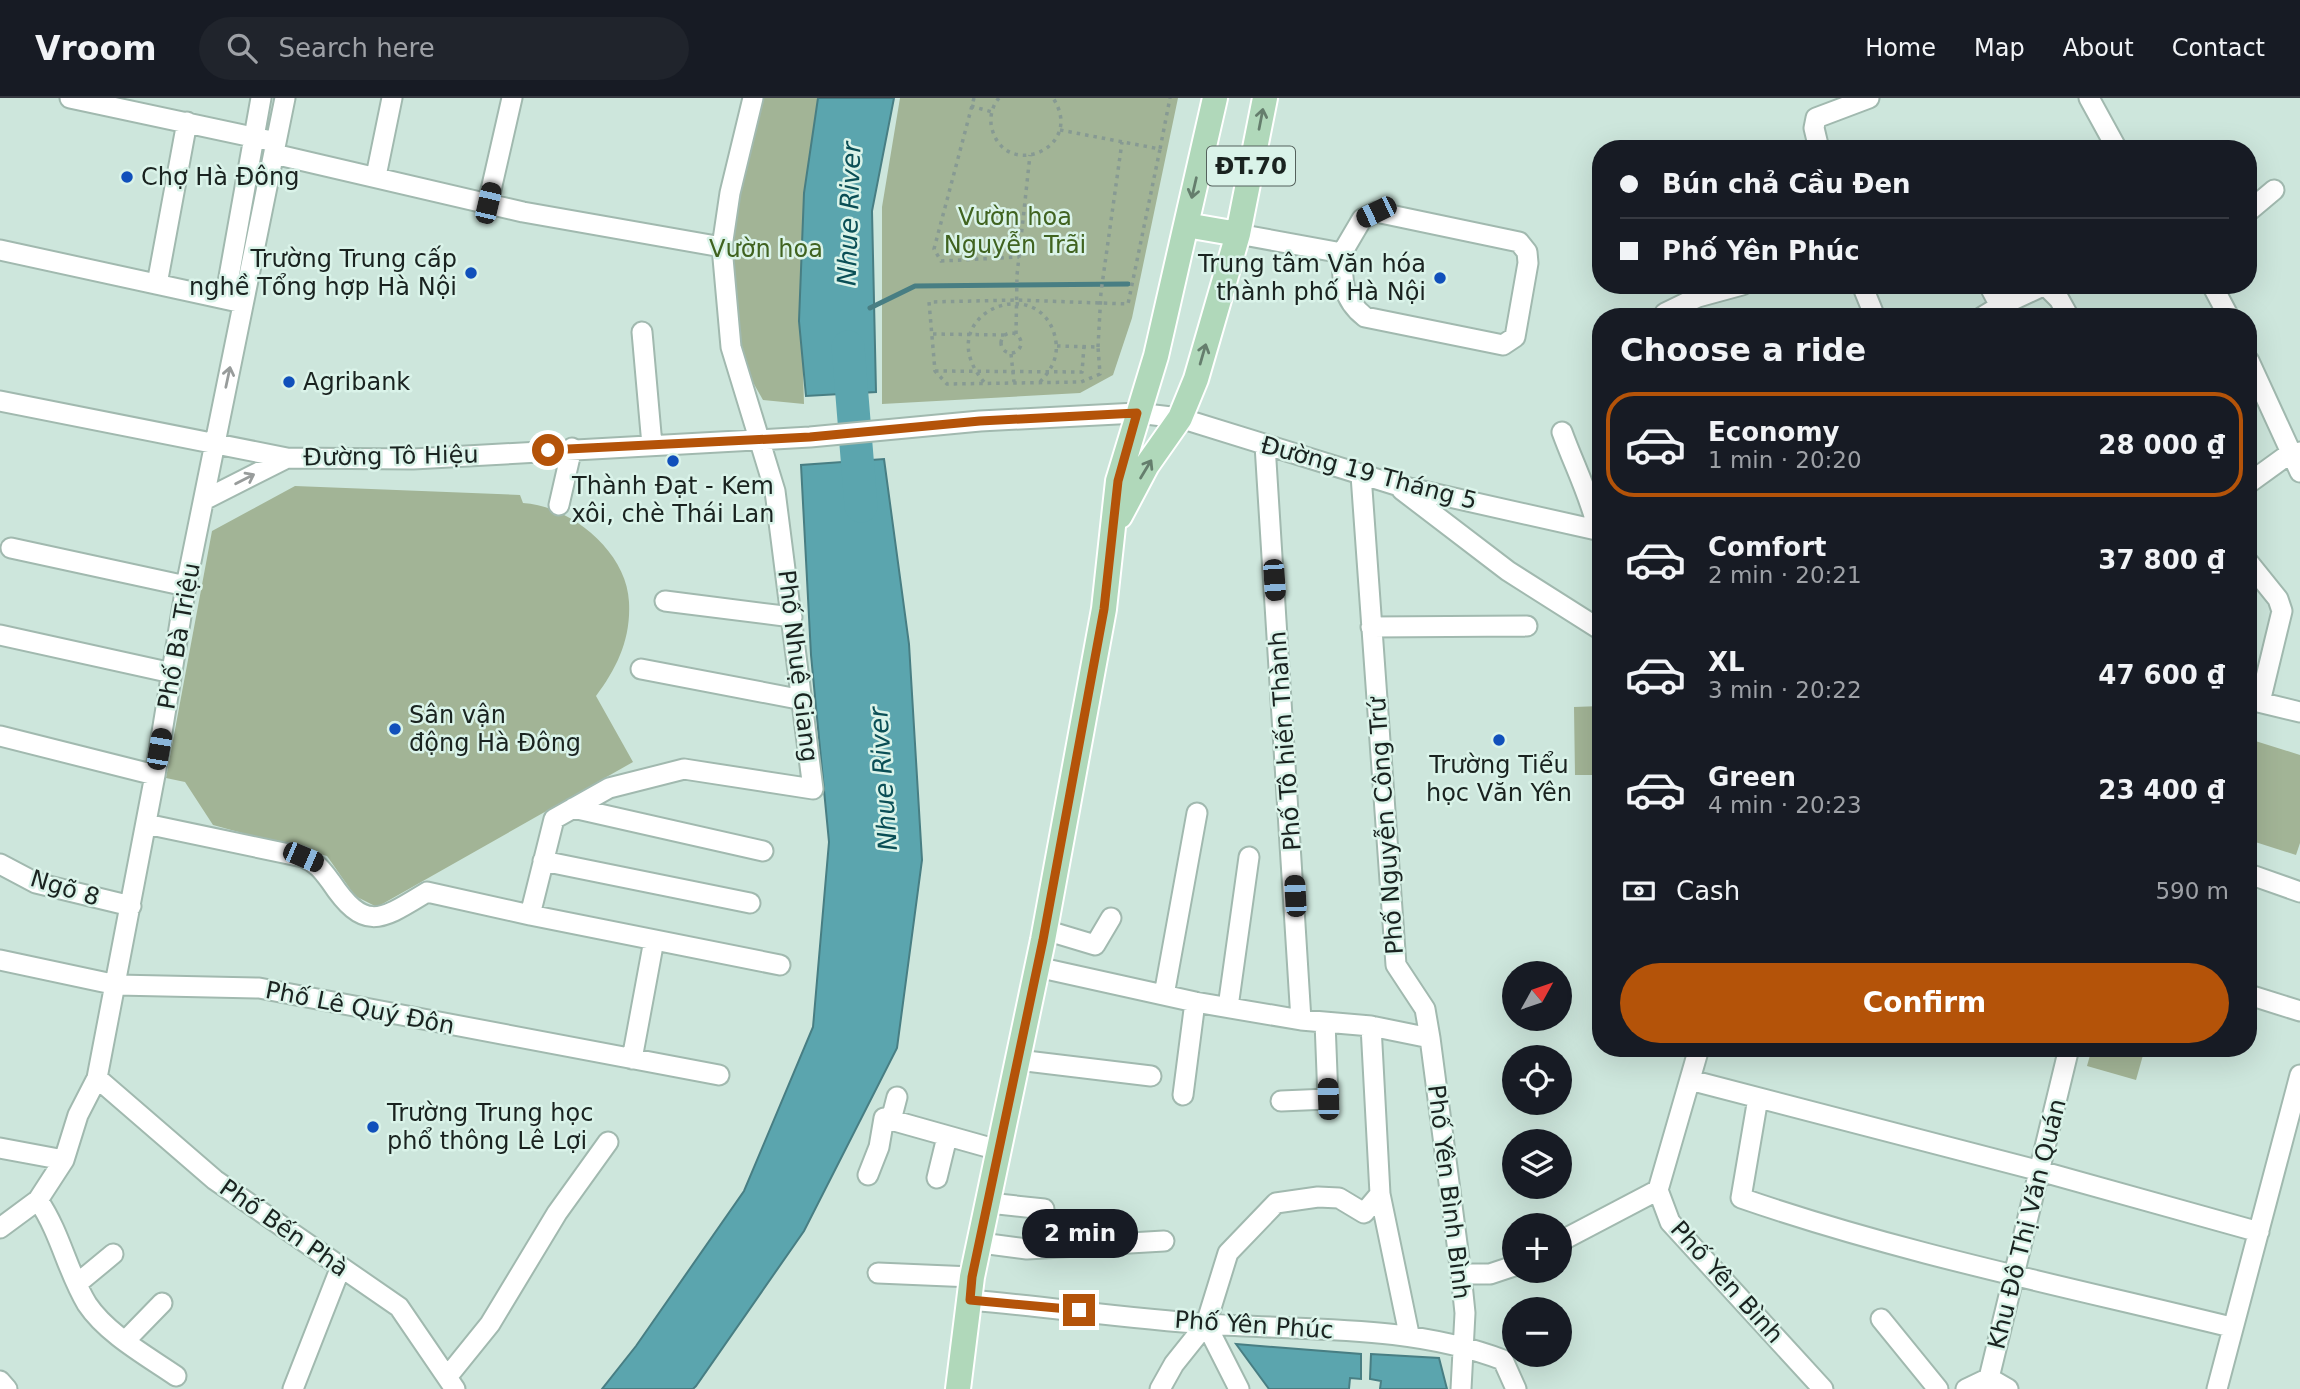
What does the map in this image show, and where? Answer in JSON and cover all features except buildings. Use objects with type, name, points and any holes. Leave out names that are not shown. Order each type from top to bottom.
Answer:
[{"type":"main road","name":"ĐT.70","points":[[958,1389],[971,1288],[1045,930],[1104,609],[1116,522],[1118,481],[1156,356],[1215,98]]},
{"type":"main road","name":"ĐT.70","points":[[1116,522],[1147,466],[1180,418],[1196,379],[1238,234],[1265,98]]},
{"type":"main road","points":[[1186,225],[1238,234]]},
{"type":"street","points":[[70,98],[254,137],[275,148],[488,203],[722,247]]},
{"type":"street","points":[[0,250],[234,301],[261,98]]},
{"type":"street","name":"Phố Bà Triệu","points":[[0,1228],[38,1200],[64,1160],[78,1115],[97,1078],[117,985],[186,586],[214,444],[234,301],[275,148],[285,98]]},
{"type":"street","points":[[376,176],[392,98]]},
{"type":"street","points":[[488,203],[512,98]]},
{"type":"street","name":"Phố Nhuệ Giang","points":[[530,915],[554,819],[609,788],[684,769],[813,789],[775,491],[732,347],[722,247],[730,193],[754,98]]},
{"type":"street","points":[[1817,140],[1814,128],[1816,118],[1869,98]]},
{"type":"street","points":[[2095,100],[2113,140]]},
{"type":"street","points":[[157,284],[187,122]]},
{"type":"street","points":[[2257,204],[2274,190]]},
{"type":"street","points":[[1376,212],[1519,242],[1527,252],[1528,263],[1515,337],[1503,345],[1365,317],[1349,302],[1342,284],[1342,253],[1362,219],[1376,212]]},
{"type":"street","points":[[1238,234],[1342,253]]},
{"type":"street","points":[[1676,308],[1712,294]]},
{"type":"street","points":[[1994,294],[2000,306]]},
{"type":"street","points":[[1997,308],[2026,294]]},
{"type":"street","points":[[642,332],[652,444]]},
{"type":"street","points":[[2257,377],[2295,453],[2300,472]]},
{"type":"street","name":"Đường Tô Hiệu","points":[[0,401],[286,458],[413,459],[757,437],[787,438],[980,421],[1137,413]]},
{"type":"street","name":"Đường 19 Tháng 5","points":[[1137,413],[1180,418],[1396,485],[1592,528]]},
{"type":"street","points":[[1562,432],[1580,482],[1592,506]]},
{"type":"street","name":"Phố Tô hiến Thành","points":[[1265,445],[1301,1020]]},
{"type":"street","points":[[559,505],[572,448]]},
{"type":"street","points":[[2257,478],[2295,453]]},
{"type":"street","points":[[204,500],[286,458]]},
{"type":"street","name":"Phố Nguyễn Công Trứ","points":[[1361,475],[1396,965],[1425,1009],[1430,1038]]},
{"type":"street","points":[[1396,485],[1508,571],[1592,624]]},
{"type":"street","points":[[11,548],[186,586]]},
{"type":"street","points":[[2257,574],[2278,599],[2282,611],[2257,691]]},
{"type":"street","points":[[664,601],[792,617]]},
{"type":"street","points":[[1371,627],[1527,626]]},
{"type":"street","points":[[0,635],[172,673]]},
{"type":"street","points":[[641,669],[803,700]]},
{"type":"street","points":[[2257,702],[2300,712]]},
{"type":"street","points":[[0,736],[155,775]]},
{"type":"street","points":[[573,808],[763,851]]},
{"type":"street","points":[[1164,995],[1197,813]]},
{"type":"street","points":[[146,824],[309,859],[321,868],[346,905],[360,916],[371,917],[394,912],[427,892],[780,965]]},
{"type":"street","points":[[1228,1007],[1249,857]]},
{"type":"street","points":[[543,860],[750,903]]},
{"type":"street","name":"Ngõ 8","points":[[0,864],[36,883],[131,906]]},
{"type":"street","points":[[2257,877],[2300,892]]},
{"type":"street","points":[[1045,930],[1095,945],[1111,918]]},
{"type":"street","points":[[632,1059],[654,940]]},
{"type":"street","name":"Phố Lê Quý Đôn","points":[[0,960],[117,985],[259,988],[719,1075]]},
{"type":"street","points":[[1037,967],[1195,1002],[1301,1020],[1371,1026],[1430,1038]]},
{"type":"street","points":[[2257,998],[2300,1011]]},
{"type":"street","points":[[1184,1095],[1195,1002]]},
{"type":"street","points":[[1281,1101],[1328,1099],[1325,1023]]},
{"type":"street","points":[[1371,1026],[1380,1194],[1409,1334]]},
{"type":"street","name":"Phố Yên Bình Bình","points":[[1430,1038],[1461,1274],[1464,1345],[1461,1389]]},
{"type":"street","points":[[1572,1235],[1658,1190],[1696,1057]]},
{"type":"street","name":"Khu Đô Thị Văn Quán","points":[[2008,1389],[1989,1378],[2067,1057]]},
{"type":"street","points":[[1018,1060],[1150,1076]]},
{"type":"street","name":"Phố Bến Phà","points":[[97,1078],[215,1180],[340,1269],[399,1307],[452,1382]]},
{"type":"street","points":[[1690,1080],[2040,1171],[2259,1232]]},
{"type":"street","points":[[2217,1389],[2231,1327],[2293,1130],[2299,1087]]},
{"type":"street","points":[[891,1120],[897,1097]]},
{"type":"street","points":[[1758,1098],[1741,1198],[1787,1214],[2015,1275],[2231,1327]]},
{"type":"street","points":[[868,1175],[879,1147],[884,1118],[998,1150]]},
{"type":"street","points":[[937,1178],[947,1137]]},
{"type":"street","points":[[452,1382],[557,1213],[608,1142]]},
{"type":"street","points":[[0,1148],[64,1160]]},
{"type":"street","name":"Phố Yên Bình","points":[[1658,1190],[1670,1222],[1823,1389]]},
{"type":"street","points":[[1160,1389],[1174,1364],[1206,1324],[1228,1253],[1276,1203],[1318,1197],[1339,1198],[1364,1213],[1380,1194]]},
{"type":"street","points":[[38,1200],[55,1225],[89,1306],[125,1340],[176,1376]]},
{"type":"street","points":[[989,1203],[1044,1209]]},
{"type":"street","points":[[981,1243],[1027,1249],[1164,1241]]},
{"type":"street","points":[[78,1283],[113,1254]]},
{"type":"street","points":[[293,1389],[340,1269]]},
{"type":"street","points":[[1461,1274],[1490,1274],[1502,1270]]},
{"type":"street","name":"Phố Yên Phúc","points":[[878,1273],[1206,1324],[1409,1334],[1464,1345],[1503,1360],[1516,1389]]},
{"type":"street","points":[[125,1340],[162,1303]]},
{"type":"street","points":[[1881,1319],[1938,1389]]},
{"type":"street","points":[[1206,1324],[1239,1389]]},
{"type":"street","points":[[1966,1389],[1989,1378]]},
{"type":"path","points":[[974,98],[934,249],[942,261],[1019,257]]},
{"type":"path","points":[[999,98],[992,112],[991,126],[1003,147],[1013,153],[1030,155],[1047,149],[1060,130],[1059,109],[1053,98]]},
{"type":"path","points":[[1122,142],[1101,292],[1100,303],[1098,347],[1100,374],[1081,382],[947,384],[935,371],[929,302],[1018,302],[1100,303],[1128,304],[1170,98]]},
{"type":"path","points":[[971,106],[992,112]]},
{"type":"path","points":[[1060,130],[1160,149]]},
{"type":"path","points":[[1012,354],[1021,346],[1021,339],[1016,334],[1017,275],[1030,155]]},
{"type":"path","points":[[984,383],[974,370],[969,357],[970,333],[979,317],[990,309],[1018,302],[1043,315],[1052,328],[1058,346],[1050,372],[1040,382]]},
{"type":"path","points":[[933,334],[1016,334]]},
{"type":"path","points":[[1005,335],[1002,346],[1012,354],[1014,382]]},
{"type":"path","points":[[1058,346],[1098,347]]},
{"type":"path","points":[[935,371],[1082,372],[1084,346]]},
{"type":"green space","name":"Vườn hoa","points":[[758,98],[818,98],[805,212],[804,404],[763,400],[734,349],[728,248]]},
{"type":"green space","name":"Vườn hoa Nguyễn Trãi","points":[[900,98],[1178,98],[1132,318],[1113,375],[1080,393],[882,404],[882,207]]},
{"type":"green space","name":"Sân vận động Hà Đông","points":[[295,486],[520,495],[523,503],[560,513],[593,535],[607,549],[618,566],[626,584],[629,602],[625,641],[610,675],[596,696],[633,762],[377,907],[355,896],[327,856],[213,825],[185,782],[166,778],[212,531]]},
{"type":"green space","points":[[1592,706],[1592,775],[1575,775],[1574,707]]},
{"type":"green space","points":[[2257,742],[2300,755],[2300,843],[2296,855],[2257,843]]},
{"type":"green space","points":[[2090,1057],[2142,1057],[2136,1080],[2087,1066]]},
{"type":"water","points":[[818,98],[894,98],[872,211],[876,392],[806,396],[799,321],[804,193]]},
{"type":"water","points":[[884,459],[909,644],[922,860],[897,1048],[804,1231],[696,1386],[693,1389],[602,1389],[636,1346],[744,1191],[813,1027],[829,842],[811,655],[801,465]]},
{"type":"water","points":[[1236,1344],[1361,1354],[1361,1379],[1350,1378],[1349,1389],[1269,1389]]},
{"type":"water","points":[[1371,1354],[1439,1358],[1447,1389],[1380,1389],[1381,1381],[1370,1379]]},
{"type":"waterway","points":[[870,308],[915,286],[1128,284]]},
{"type":"waterway","name":"Nhue River","points":[[848,347],[861,506]]},
{"type":"place","name":"Chợ Hà Đông","points":[[127,177]]},
{"type":"place","name":"Trường Trung cấp nghề Tổng hợp Hà Nội","points":[[471,273]]},
{"type":"place","name":"Trung tâm Văn hóa thành phố Hà Nội","points":[[1440,278]]},
{"type":"place","name":"Agribank","points":[[289,382]]},
{"type":"place","name":"Thành Đạt - Kem xôi, chè Thái Lan","points":[[673,461]]},
{"type":"place","name":"Sân vận động Hà Đông","points":[[395,729]]},
{"type":"place","name":"Trường Tiểu học Văn Yên","points":[[1499,740]]},
{"type":"place","name":"Trường Trung học phổ thông Lê Lợi","points":[[373,1127]]},
{"type":"route","points":[[548,450],[757,437],[810,437],[980,421],[1137,413],[1118,481],[1116,522],[1104,609],[1043,940],[972,1277],[970,1300],[1079,1310]]}]
